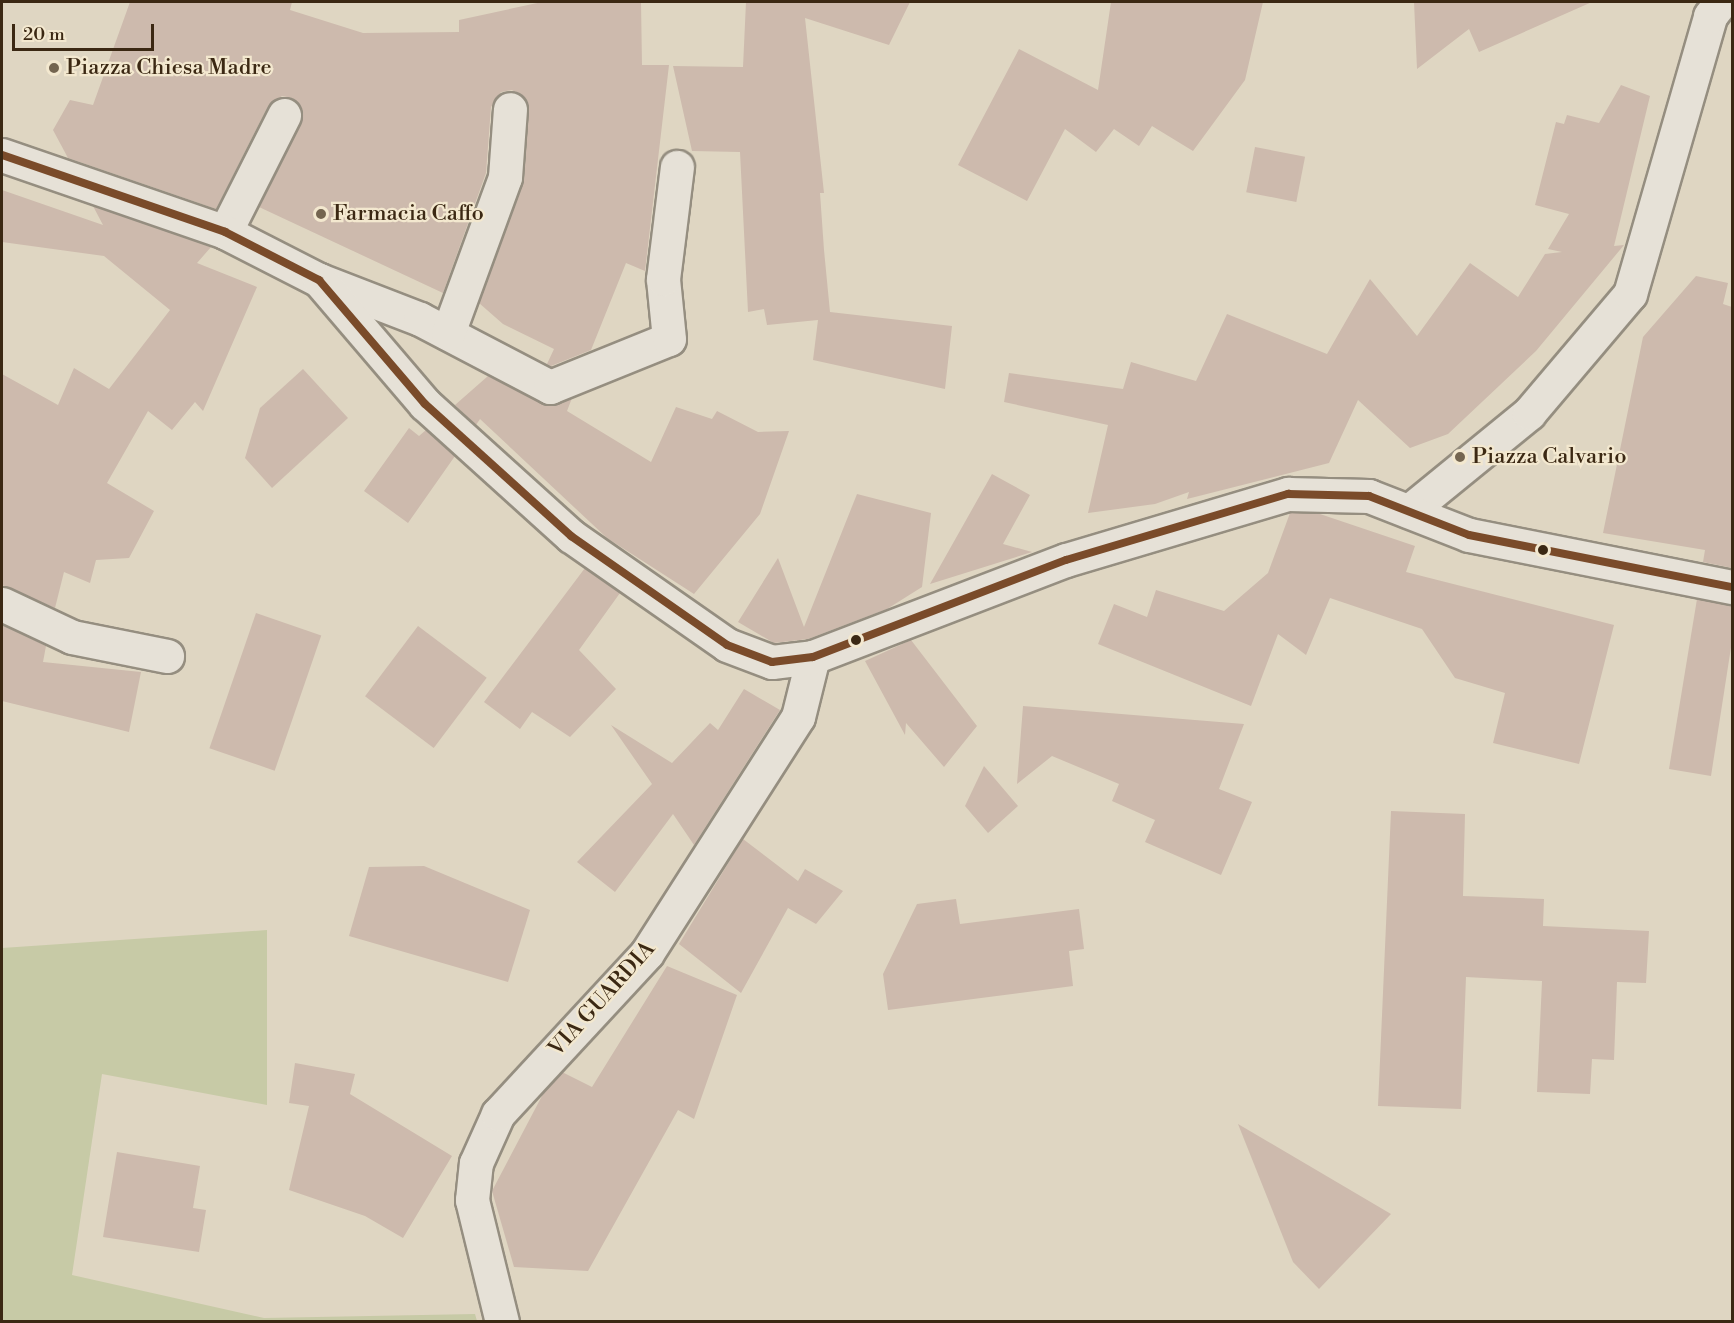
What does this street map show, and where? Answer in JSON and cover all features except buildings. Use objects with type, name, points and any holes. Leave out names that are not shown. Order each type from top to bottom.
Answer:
[{"type":"street","points":[[1409,511],[1529,413],[1612,318],[1630,294],[1649,242],[1710,16],[1721,2]]},
{"type":"street","points":[[448,333],[505,177],[510,109]]},
{"type":"street","points":[[225,232],[284,115]]},
{"type":"street","points":[[8,158],[225,232],[319,280],[448,333],[550,387],[669,339],[663,279],[677,167]]},
{"type":"street","points":[[319,280],[425,404],[571,536],[727,645],[772,662],[813,657],[1066,560],[1288,494],[1369,496],[1469,535],[1732,587]]},
{"type":"street","points":[[2,604],[72,637],[167,656]]},
{"type":"street","name":"VIA GUARDIA","points":[[502,1322],[472,1200],[476,1163],[498,1114],[648,952],[798,717],[813,657]]},
{"type":"green space","points":[[267,930],[267,1105],[102,1074],[72,1275],[264,1318],[475,1314],[477,1321],[2,1321],[2,948]]},
{"type":"transit line","points":[[2,155],[225,232],[319,280],[425,404],[571,536],[727,645],[772,662],[813,657],[1066,560],[1288,494],[1369,496],[1469,535],[1732,587]]},
{"type":"place","name":"Piazza Chiesa Madre","points":[[54,68]]},
{"type":"place","name":"Farmacia Caffo","points":[[321,214]]},
{"type":"place","name":"Piazza Calvario","points":[[1460,457]]}]
